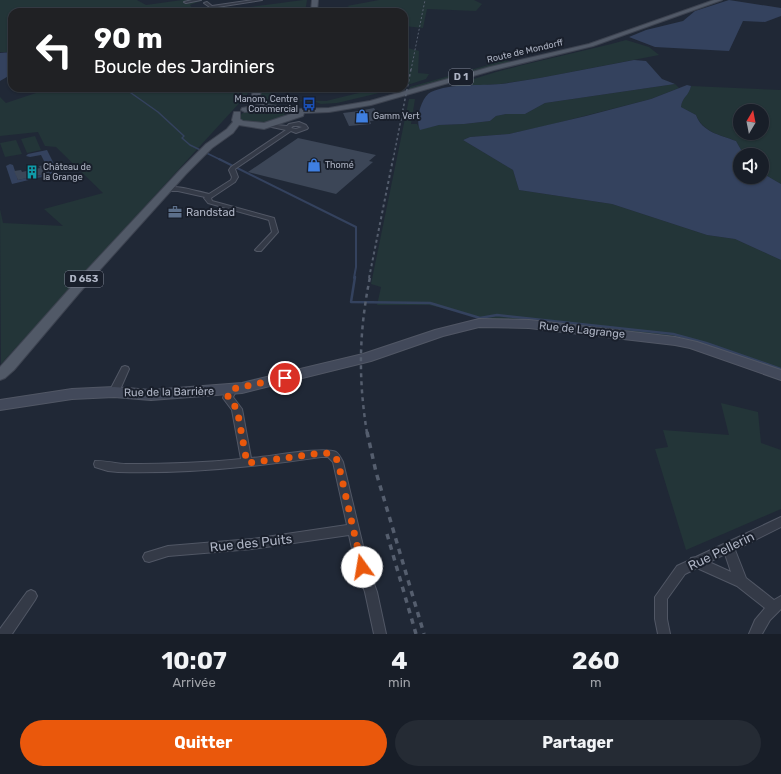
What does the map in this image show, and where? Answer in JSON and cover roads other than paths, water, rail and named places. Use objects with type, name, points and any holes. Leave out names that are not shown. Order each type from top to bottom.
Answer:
[{"type":"main road","name":"Route de Mondorff","points":[[287,122],[305,112],[348,108],[371,103],[492,68],[609,40],[682,12],[719,0]]},
{"type":"main road","points":[[256,101],[257,92]]},
{"type":"main road","points":[[238,122],[247,125],[269,125],[287,122],[276,108],[265,106],[256,101]]},
{"type":"main road","points":[[238,122],[236,115],[256,101]]},
{"type":"main road","points":[[245,110],[265,106]]},
{"type":"main road","points":[[230,131],[238,122]]},
{"type":"main road","points":[[230,131],[247,125]]},
{"type":"main road","name":"D 653","points":[[16,356],[208,146],[230,131]]},
{"type":"main road","points":[[0,370],[16,356]]},
{"type":"main road","points":[[0,375],[9,367],[16,356]]},
{"type":"street","points":[[186,2],[200,0]]},
{"type":"street","points":[[206,3],[211,7],[261,0]]},
{"type":"street","points":[[208,198],[233,181],[235,177],[232,170],[233,168],[287,122]]},
{"type":"street","points":[[168,189],[178,189],[208,198],[210,202],[272,219],[275,232],[259,250]]},
{"type":"street","name":"Rue de Lagrange","points":[[382,354],[439,333],[479,323],[503,322],[675,341],[693,345],[781,375]]},
{"type":"street","name":"Rue de la Barrière","points":[[0,404],[66,395],[114,392],[151,394],[232,389],[382,354]]},
{"type":"street","points":[[114,392],[125,369]]},
{"type":"street","points":[[232,389],[228,393],[228,398],[237,409],[247,463]]},
{"type":"street","points":[[99,464],[106,467],[153,469],[247,463],[322,453],[330,453],[335,456],[338,462],[362,567],[371,592],[380,634]]},
{"type":"street","name":"Rue Pellerin","points":[[664,634],[661,619],[661,597],[681,570],[781,522]]},
{"type":"street","name":"Rue des Puits","points":[[149,557],[168,551],[252,544],[354,529]]},
{"type":"street","points":[[728,547],[742,582]]},
{"type":"street","points":[[695,562],[742,582],[777,604],[762,619],[755,634]]},
{"type":"street","points":[[4,634],[30,596]]},
{"type":"water","points":[[729,0],[781,8],[781,16],[765,22],[743,21],[729,51],[655,47],[629,37],[646,30],[683,21],[695,11]]},
{"type":"water","points":[[8,52],[8,76],[0,81],[0,53]]},
{"type":"water","points":[[634,60],[646,61],[662,79],[675,84],[545,103],[525,114],[506,114],[496,116],[490,121],[439,125],[420,130],[418,121],[420,109],[424,99],[431,92],[439,89],[456,86],[518,82]]},
{"type":"water","points":[[687,85],[691,86],[681,107],[696,115],[699,121],[707,129],[718,135],[736,141],[740,148],[733,148],[733,184],[769,184],[769,177],[781,184],[781,260],[735,239],[707,235],[612,204],[519,190],[513,170],[463,140],[470,137],[509,134],[651,99]]},
{"type":"water","points":[[47,150],[59,174],[37,178],[37,176],[50,173],[41,155],[30,157],[26,156],[28,154]]},
{"type":"water","points":[[10,164],[13,165],[18,180],[30,177],[33,179],[12,184],[6,166]]},
{"type":"waterway","points":[[130,92],[158,112],[184,136],[182,138],[190,145],[221,160]]},
{"type":"waterway","points":[[219,159],[356,227],[356,267],[354,278]]},
{"type":"waterway","points":[[355,277],[351,302],[430,303],[480,318],[497,315],[673,334],[706,343],[781,369]]},
{"type":"railway","points":[[411,70],[425,0]]},
{"type":"railway","points":[[408,84],[411,69]]},
{"type":"railway","points":[[393,160],[406,92]]},
{"type":"railway","points":[[369,278],[393,159]]},
{"type":"railway","points":[[367,433],[362,393],[361,355],[366,297],[370,277]]},
{"type":"railway","points":[[367,432],[376,472],[424,634]]},
{"type":"railway","points":[[387,534],[416,634]]},
{"type":"place","name":"Manom, Centre Commercial","points":[[309,104]]},
{"type":"place","name":"Gamm Vert","points":[[362,116]]},
{"type":"place","name":"Thomé","points":[[314,165]]},
{"type":"place","name":"Château de la Grange","points":[[32,172]]},
{"type":"place","name":"Randstad","points":[[175,212]]}]
